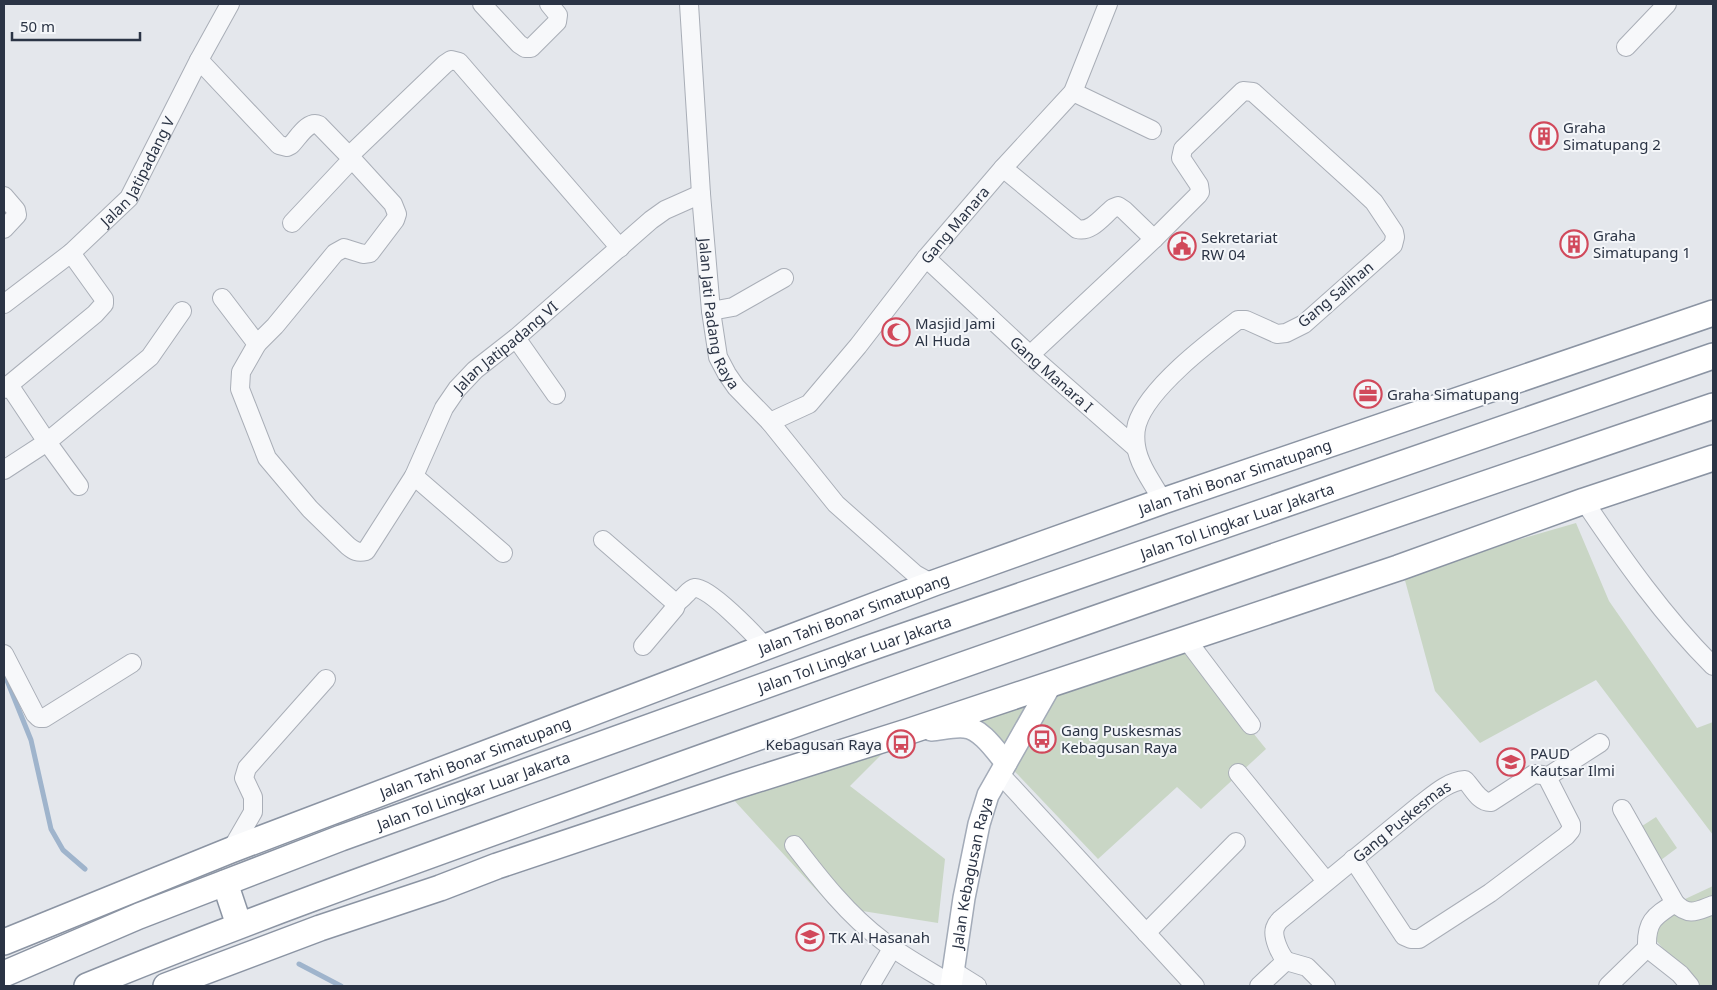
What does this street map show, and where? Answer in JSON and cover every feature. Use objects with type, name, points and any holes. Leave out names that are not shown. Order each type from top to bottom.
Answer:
[{"type":"highway","name":"Jalan Tahi Bonar Simatupang","points":[[4,942],[231,850],[934,582],[1163,501],[1713,313]]},
{"type":"highway","name":"Jalan Tol Lingkar Luar Jakarta","points":[[4,974],[139,916],[341,838],[861,651],[1713,356]]},
{"type":"highway","points":[[87,986],[238,925],[901,686],[1713,406]]},
{"type":"highway","points":[[166,986],[292,938],[440,888],[497,866],[736,786],[1186,640],[1713,458]]},
{"type":"highway","points":[[225,883],[238,925]]},
{"type":"main road","name":"Jalan Kebagusan Raya","points":[[951,981],[964,898],[979,824],[988,795],[1051,684]]},
{"type":"main road","points":[[910,731],[964,727],[972,729],[982,736],[1003,769]]},
{"type":"street","name":"Jalan Jatipadang V","points":[[4,304],[72,253],[129,198],[199,60],[230,4]]},
{"type":"street","points":[[482,4],[518,44],[525,48],[531,48],[557,22],[558,15],[549,4]]},
{"type":"street","name":"Jalan Jati Padang Raya","points":[[688,4],[711,311],[713,330],[721,363],[736,387],[770,422],[836,504],[915,574],[934,582]]},
{"type":"street","name":"Gang Manara","points":[[770,422],[809,404],[858,346],[926,258],[1003,168],[1073,92],[1108,4]]},
{"type":"street","points":[[1626,47],[1667,4]]},
{"type":"street","points":[[199,60],[279,145],[284,147],[291,145],[310,125],[315,123],[319,125],[394,204],[397,214],[395,220],[370,253],[363,254],[347,248],[340,248],[334,253],[275,326],[257,344],[222,298]]},
{"type":"street","points":[[292,223],[350,158],[445,64],[454,60],[458,62],[620,248]]},
{"type":"street","name":"Gang Salihan","points":[[1154,239],[1200,192],[1199,185],[1181,158],[1183,149],[1241,92],[1246,90],[1253,92],[1374,202],[1394,232],[1395,237],[1392,245],[1304,324],[1286,334],[1277,334],[1246,320],[1238,320],[1186,361],[1149,403],[1138,422],[1135,434],[1136,448],[1146,472],[1163,501]]},
{"type":"street","points":[[1073,92],[1152,130]]},
{"type":"street","points":[[1003,168],[1077,229],[1083,231],[1089,229],[1113,208],[1118,206],[1154,239],[1030,355]]},
{"type":"street","name":"Jalan Jatipadang VI","points":[[257,344],[241,372],[240,388],[267,458],[310,509],[348,546],[354,551],[366,551],[414,476],[444,408],[457,389],[475,370],[516,338],[651,220],[664,210],[701,194]]},
{"type":"street","points":[[4,196],[16,210],[17,214],[4,228]]},
{"type":"street","points":[[72,253],[104,299],[104,304],[95,314],[6,387],[79,486]]},
{"type":"street","name":"Gang Manara I","points":[[926,258],[1030,355],[1136,448]]},
{"type":"street","points":[[711,311],[733,306],[784,278]]},
{"type":"street","points":[[4,470],[47,442],[150,358],[182,311]]},
{"type":"street","points":[[516,338],[556,395]]},
{"type":"street","points":[[414,476],[503,552]]},
{"type":"street","points":[[1584,501],[1642,583],[1692,646],[1713,666]]},
{"type":"street","points":[[603,540],[672,600],[677,602]]},
{"type":"street","points":[[898,558],[904,570],[905,578],[901,596]]},
{"type":"street","points":[[643,646],[675,608],[677,602],[691,589],[696,587],[707,591],[755,635],[764,646]]},
{"type":"street","points":[[1186,640],[1251,725]]},
{"type":"street","points":[[4,654],[35,714],[39,718],[44,718],[132,663]]},
{"type":"street","points":[[231,850],[254,812],[253,797],[244,778],[247,768],[326,679]]},
{"type":"street","name":"Gang Puskesmas","points":[[1286,961],[1282,957],[1276,938],[1275,929],[1280,920],[1441,789],[1459,781],[1467,782],[1482,800],[1488,802],[1534,774],[1547,777],[1600,743]]},
{"type":"street","points":[[1003,769],[1146,933],[1195,986]]},
{"type":"street","points":[[1238,773],[1326,881]]},
{"type":"street","points":[[1353,860],[1404,936],[1411,939],[1419,938],[1490,894],[1566,836],[1571,830],[1571,824],[1547,777]]},
{"type":"street","points":[[1622,809],[1675,903],[1683,911],[1692,912],[1713,905]]},
{"type":"street","points":[[1146,933],[1236,842]]},
{"type":"street","points":[[794,845],[855,916],[882,940],[951,981],[977,986]]},
{"type":"street","points":[[1608,986],[1647,948],[1649,926],[1653,920],[1675,903]]},
{"type":"street","points":[[870,986],[893,948]]},
{"type":"street","points":[[1647,948],[1680,974],[1690,986]]},
{"type":"street","points":[[1259,986],[1286,961],[1307,967],[1326,986]]},
{"type":"green space","points":[[1576,523],[1609,601],[1697,728],[1713,722],[1713,835],[1596,680],[1480,743],[1435,691],[1403,573]]},
{"type":"green space","points":[[1174,635],[1266,749],[1201,809],[1177,787],[1098,859],[961,715]]},
{"type":"green space","points":[[901,735],[850,786],[945,859],[938,923],[831,906],[732,798]]},
{"type":"green space","points":[[1656,817],[1677,848],[1661,860],[1639,828]]},
{"type":"green space","points":[[1713,886],[1713,986],[1696,986],[1652,936],[1668,907]]},
{"type":"waterway","points":[[4,673],[31,740],[51,829],[63,850],[85,869]]},
{"type":"waterway","points":[[299,964],[341,986]]},
{"type":"place","name":"Graha Simatupang 2","points":[[1544,136]]},
{"type":"place","name":"Graha Simatupang 1","points":[[1574,244]]},
{"type":"place","name":"Sekretariat RW 04","points":[[1182,246]]},
{"type":"place","name":"Masjid Jami Al Huda","points":[[896,332]]},
{"type":"place","name":"Graha Simatupang","points":[[1368,394]]},
{"type":"place","name":"Gang Puskesmas Kebagusan Raya","points":[[1042,739]]},
{"type":"place","name":"Kebagusan Raya","points":[[901,744]]},
{"type":"place","name":"PAUD Kautsar Ilmi","points":[[1511,762]]},
{"type":"place","name":"TK Al Hasanah","points":[[810,937]]}]
